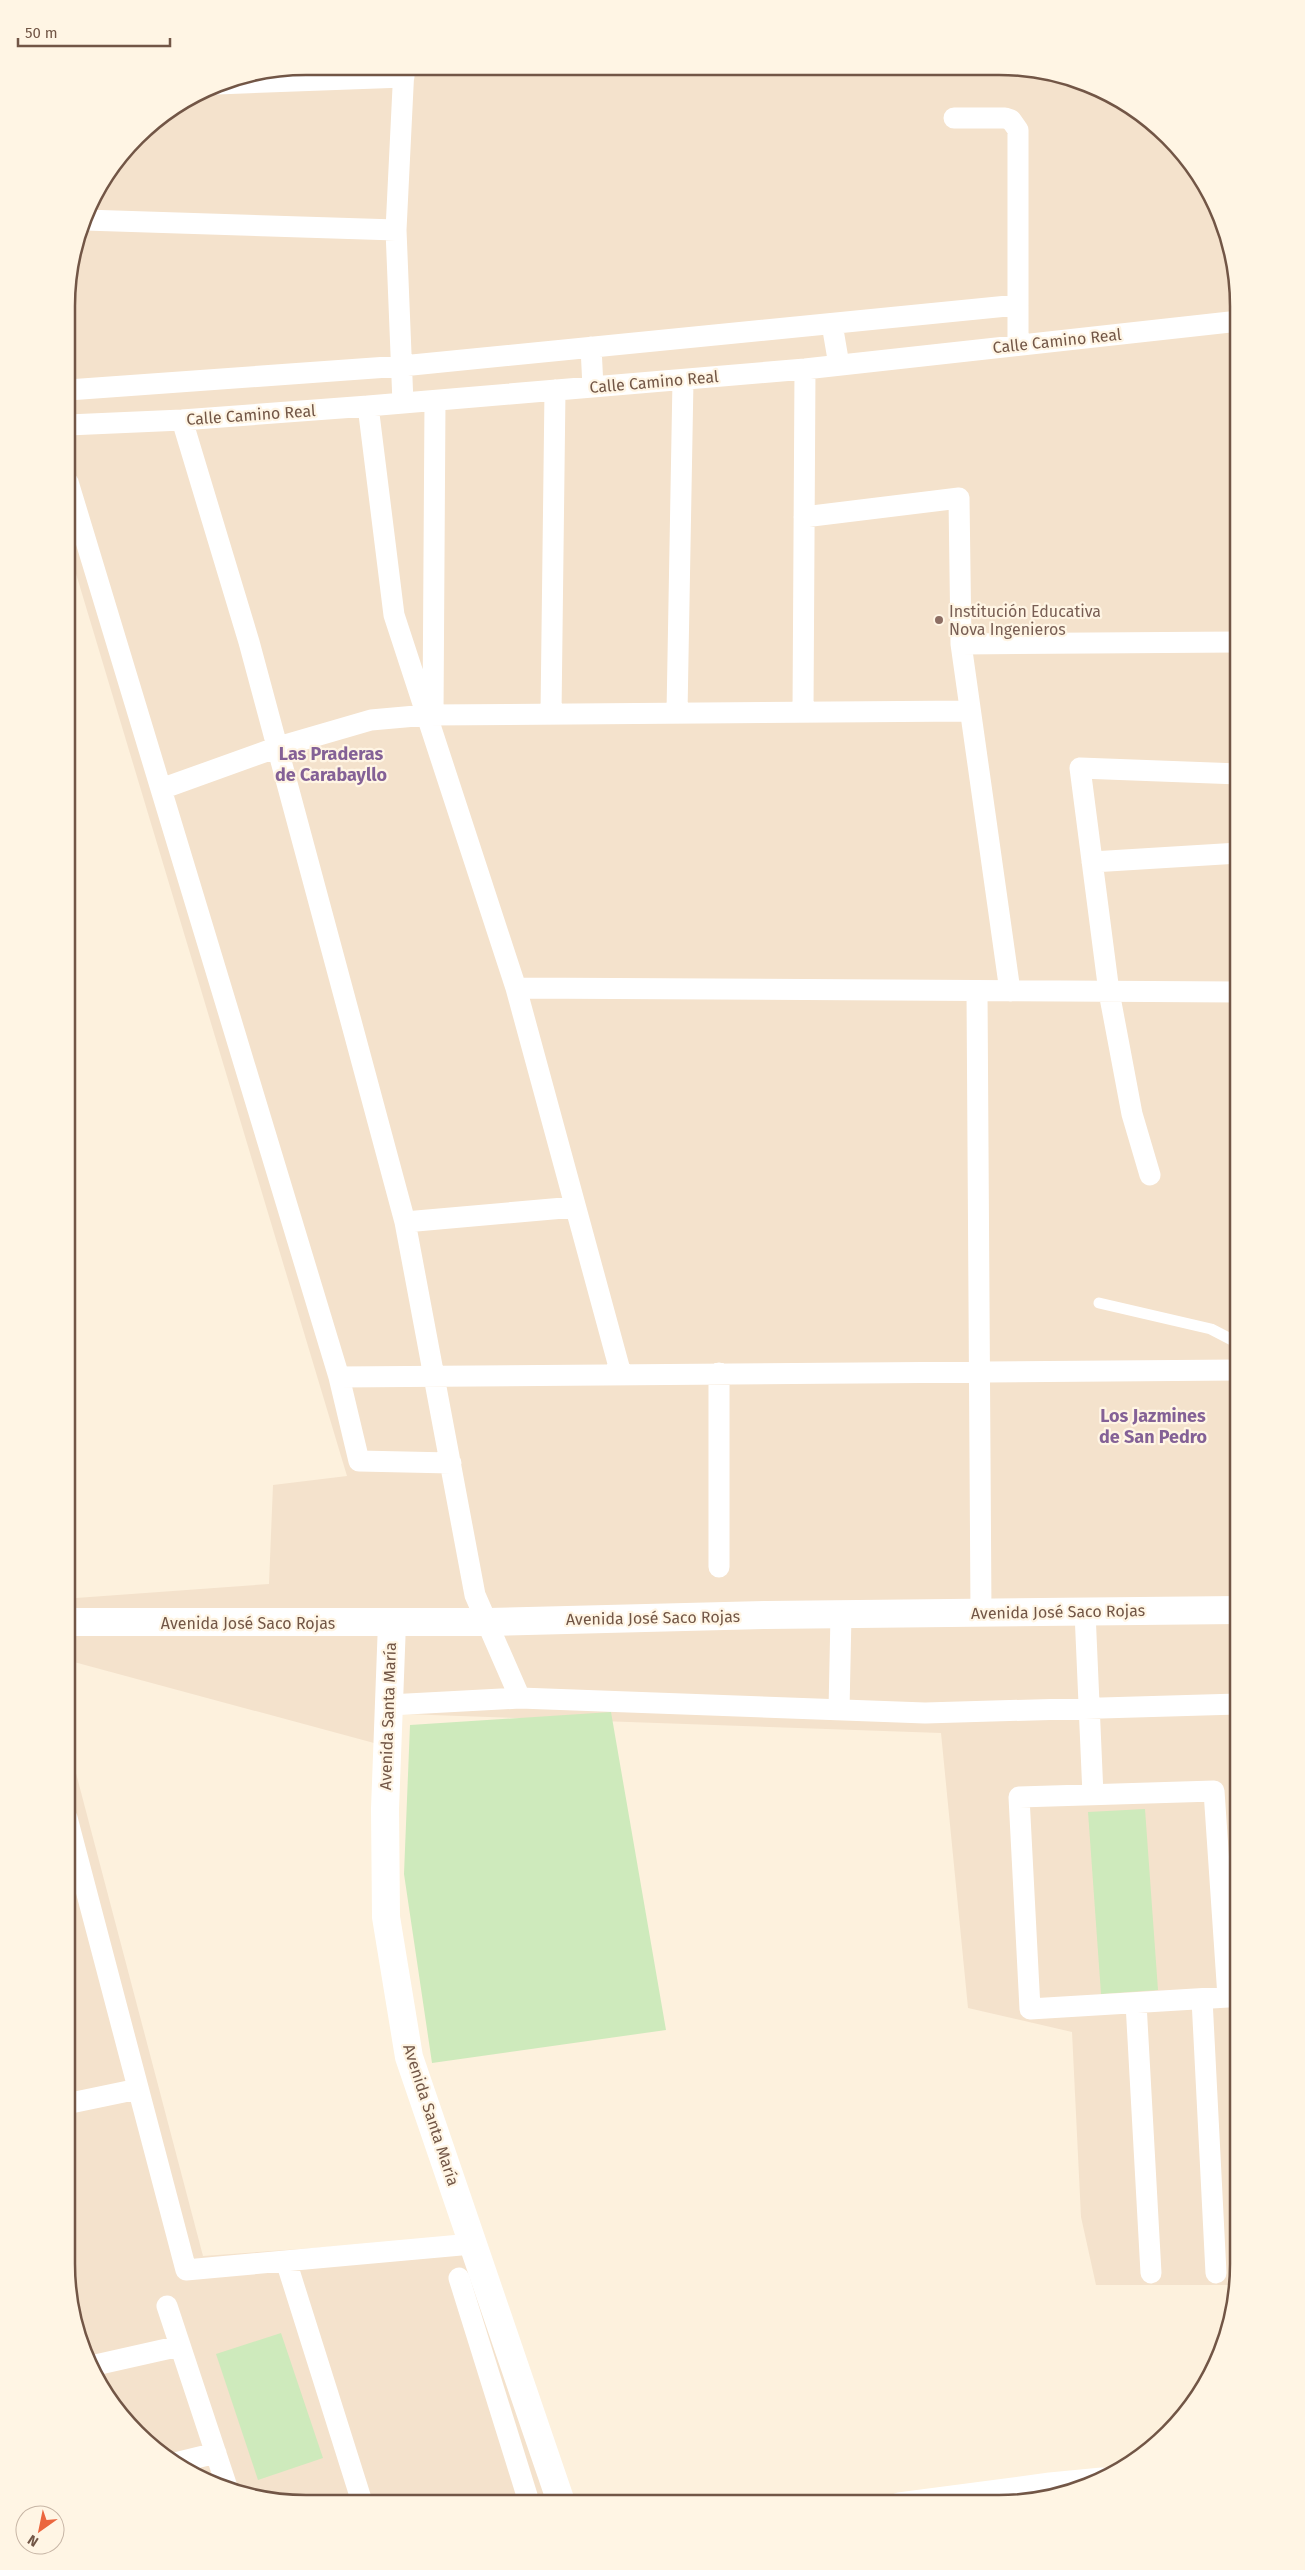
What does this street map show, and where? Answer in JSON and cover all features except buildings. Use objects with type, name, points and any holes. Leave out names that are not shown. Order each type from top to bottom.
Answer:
[{"type":"main road","name":"Avenida José Saco Rojas","points":[[75,1622],[392,1623],[1230,1610]]},
{"type":"main road","name":"Avenida Santa María","points":[[392,1623],[385,1809],[386,1917],[409,2057],[559,2495]]},
{"type":"street","points":[[250,82],[357,75]]},
{"type":"street","points":[[403,403],[396,230],[404,75]]},
{"type":"street","points":[[954,118],[1006,118],[1011,120],[1018,130],[1018,345]]},
{"type":"street","points":[[92,220],[396,230]]},
{"type":"street","points":[[75,389],[402,366],[1018,306]]},
{"type":"street","name":"Calle Camino Real","points":[[75,425],[182,420],[683,380],[805,369],[1230,322]]},
{"type":"street","points":[[832,324],[839,365]]},
{"type":"street","points":[[590,347],[593,387]]},
{"type":"street","points":[[803,712],[805,369]]},
{"type":"street","points":[[677,713],[683,380]]},
{"type":"street","points":[[551,714],[555,390]]},
{"type":"street","points":[[430,715],[435,401]]},
{"type":"street","points":[[368,406],[394,615],[430,715],[516,988],[621,1374]]},
{"type":"street","points":[[182,420],[249,642],[405,1222],[475,1595],[520,1698]]},
{"type":"street","points":[[804,517],[960,498],[961,644],[1010,992]]},
{"type":"street","points":[[75,505],[339,1377],[359,1461],[451,1463]]},
{"type":"street","points":[[961,644],[1230,642]]},
{"type":"street","points":[[161,789],[278,747],[371,720],[430,715],[970,711]]},
{"type":"street","points":[[1150,1175],[1132,1114],[1108,992],[1080,768],[1230,774]]},
{"type":"street","points":[[1092,862],[1230,854]]},
{"type":"street","points":[[516,988],[1230,992]]},
{"type":"street","points":[[977,991],[981,1613]]},
{"type":"street","points":[[405,1222],[576,1207]]},
{"type":"street","points":[[339,1377],[1230,1370]]},
{"type":"street","points":[[719,1374],[719,1567]]},
{"type":"street","points":[[1085,1612],[1093,1795]]},
{"type":"street","points":[[839,1710],[841,1615]]},
{"type":"street","points":[[389,1705],[520,1698],[925,1713],[1230,1704]]},
{"type":"street","points":[[1214,1792],[1228,1997],[1202,1999],[1030,2009],[1019,1797],[1214,1792]]},
{"type":"street","points":[[75,1849],[186,2270],[472,2244]]},
{"type":"street","points":[[1202,1999],[1216,2273]]},
{"type":"street","points":[[1136,2003],[1151,2273]]},
{"type":"street","points":[[75,2102],[138,2089]]},
{"type":"street","points":[[286,2261],[360,2495]]},
{"type":"street","points":[[459,2278],[527,2495]]},
{"type":"street","points":[[167,2306],[225,2480]]},
{"type":"street","points":[[98,2364],[180,2346]]},
{"type":"street","points":[[185,2461],[216,2453]]},
{"type":"street","points":[[964,2495],[1080,2480]]},
{"type":"lane","points":[[1098,1303],[1211,1328],[1230,1339]]},
{"type":"shaded area","points":[[291,75],[1014,75],[1044,79],[1073,87],[1114,106],[1151,132],[1173,154],[1191,178],[1206,204],[1218,232],[1226,261],[1230,291],[1229,2285],[1096,2285],[1081,2217],[1072,2032],[968,2008],[941,1733],[403,1714],[374,1743],[75,1662],[75,1591],[76,1598],[269,1584],[273,1485],[347,1476],[75,570],[75,291],[79,261],[87,232],[106,190],[132,154],[154,132],[190,106],[232,87],[261,79]]},
{"type":"shaded area","points":[[75,1769],[203,2256],[482,2236],[568,2495],[291,2495],[261,2491],[232,2483],[190,2464],[154,2438],[132,2416],[106,2380],[87,2338],[79,2309],[75,2279]]},
{"type":"green space","points":[[611,1712],[666,2030],[432,2063],[404,1874],[410,1725]]},
{"type":"green space","points":[[1145,1809],[1158,1990],[1101,1994],[1088,1812]]},
{"type":"green space","points":[[281,2333],[323,2458],[258,2480],[216,2354]]},
{"type":"place","name":"Institución Educativa Nova Ingenieros","points":[[939,620]]},
{"type":"district","name":"Las Praderas de Carabayllo","points":[[331,764]]},
{"type":"district","name":"Los Jazmines de San Pedro","points":[[1153,1426]]}]
